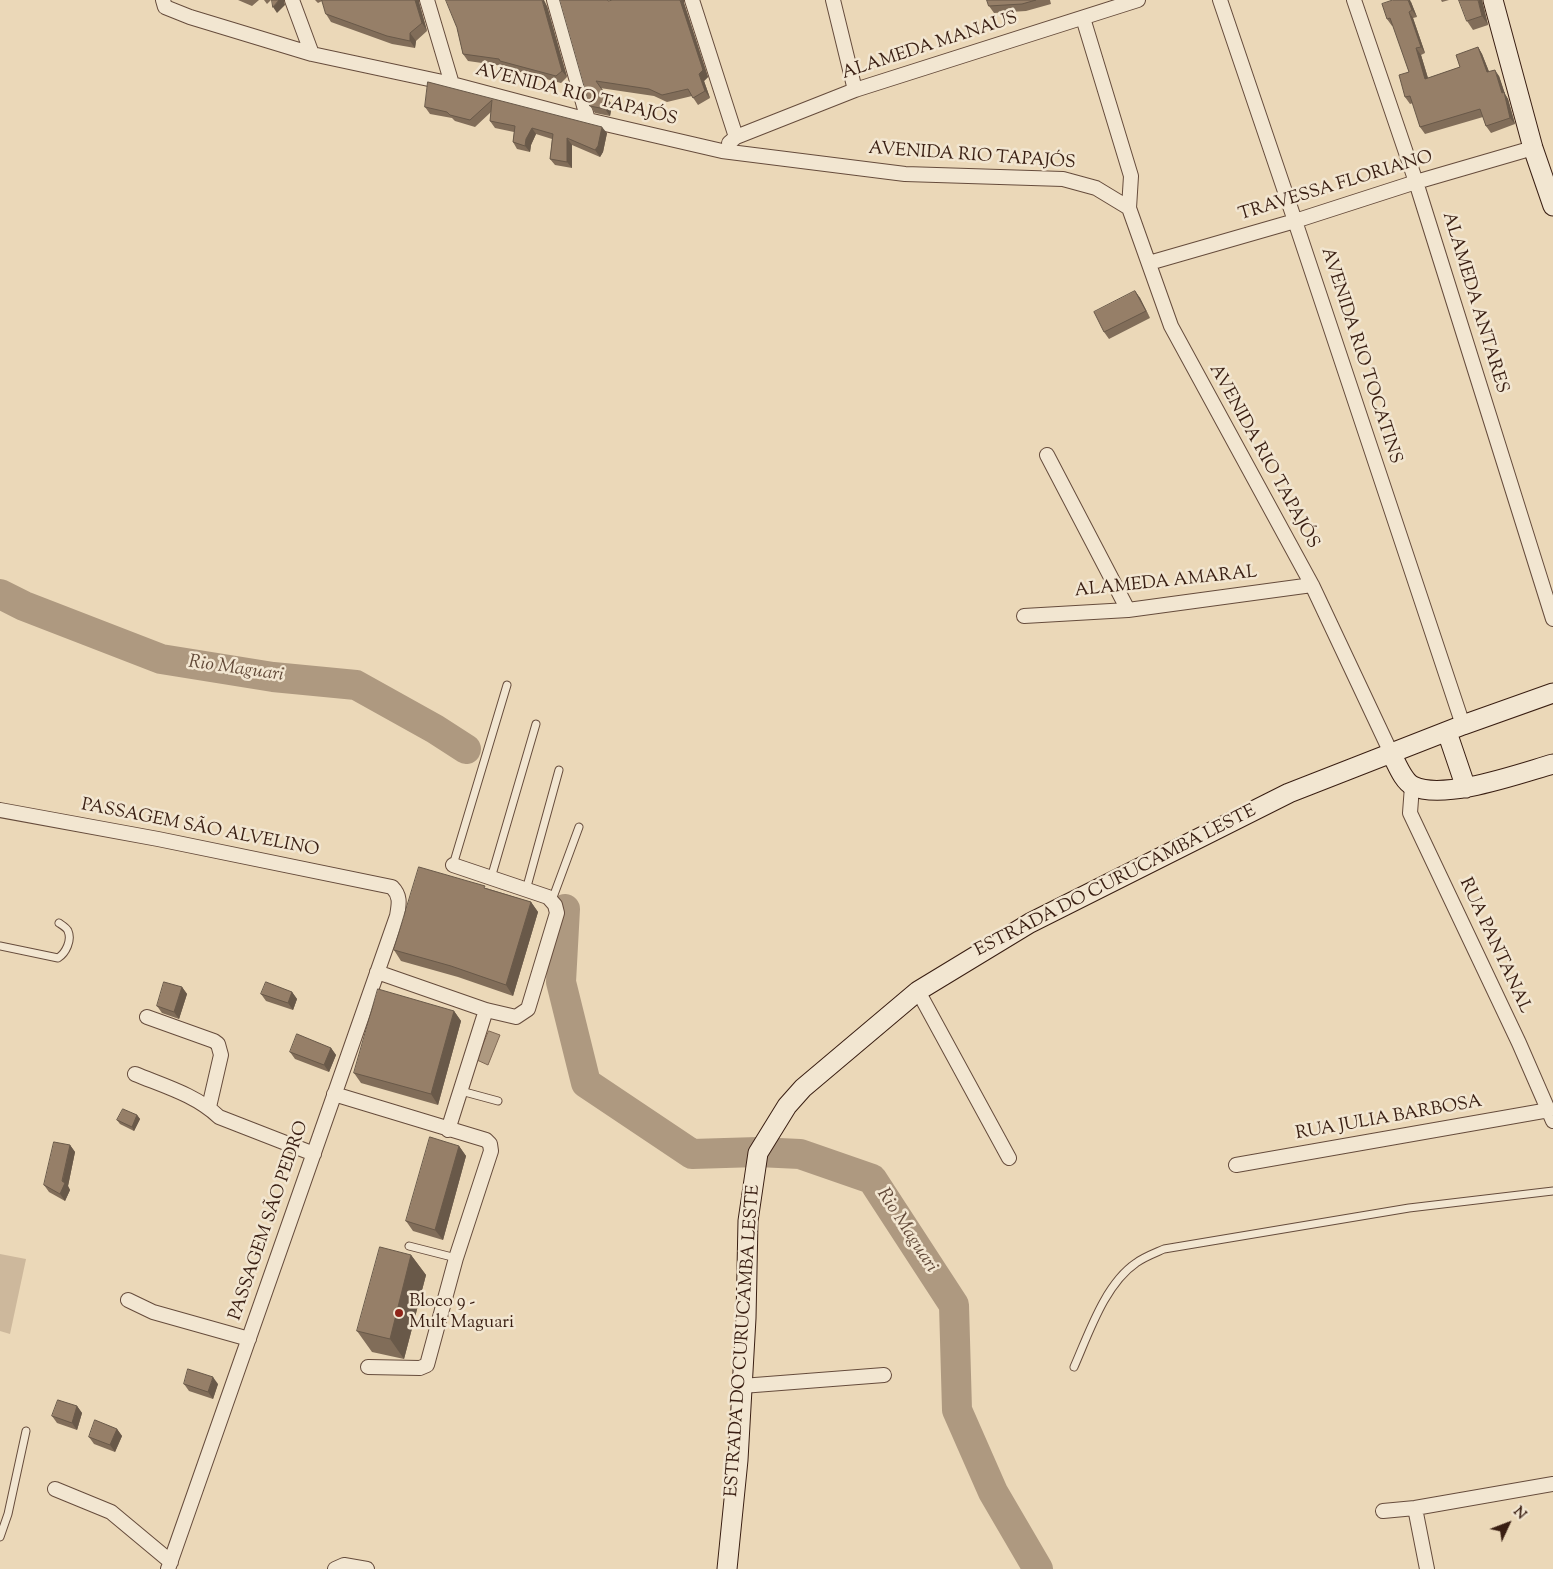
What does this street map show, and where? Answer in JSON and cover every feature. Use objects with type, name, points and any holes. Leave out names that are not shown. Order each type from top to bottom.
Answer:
[{"type":"main road","points":[[1493,0],[1533,148],[1553,206]]},
{"type":"main road","name":"ESTRADA DO CURUCAMBA LESTE","points":[[727,1569],[738,1460],[746,1318],[748,1221],[761,1148],[787,1106],[803,1088],[918,991],[1030,923],[1289,793],[1553,693]]},
{"type":"main road","points":[[1455,729],[1466,788]]},
{"type":"main road","points":[[1392,754],[1403,775],[1412,786],[1430,790],[1466,788],[1553,764]]},
{"type":"street","name":"AVENIDA RIO TAPAJÓS","points":[[163,0],[165,7],[190,17],[312,54],[452,84],[588,120],[722,150],[905,174],[1063,179],[1096,188],[1129,208],[1171,326],[1312,585],[1392,754]]},
{"type":"street","points":[[292,0],[312,54]]},
{"type":"street","points":[[427,0],[452,84]]},
{"type":"street","points":[[554,0],[588,120]]},
{"type":"street","points":[[692,0],[736,137],[722,150]]},
{"type":"street","points":[[833,0],[855,90]]},
{"type":"street","name":"ALAMEDA MANAUS","points":[[736,137],[855,90],[1138,0]]},
{"type":"street","name":"AVENIDA RIO TOCATINS","points":[[1220,0],[1295,221],[1455,729]]},
{"type":"street","name":"ALAMEDA ANTARES","points":[[1354,0],[1416,182],[1553,619]]},
{"type":"street","points":[[1083,18],[1130,176],[1129,208]]},
{"type":"street","name":"TRAVESSA FLORIANO","points":[[1149,263],[1295,221],[1416,182],[1533,148]]},
{"type":"street","points":[[1047,455],[1128,610]]},
{"type":"street","name":"ALAMEDA AMARAL","points":[[1024,616],[1128,610],[1312,585]]},
{"type":"street","name":"RUA PANTANAL","points":[[1412,786],[1410,813],[1551,1115]]},
{"type":"street","name":"PASSAGEM SÃO ALVELINO","points":[[0,810],[158,839],[392,887]]},
{"type":"street","points":[[377,972],[486,1010],[516,1016],[528,1009],[557,913],[552,900],[453,865]]},
{"type":"street","name":"PASSAGEM SÃO PEDRO","points":[[170,1566],[398,916],[400,902],[398,893],[392,887]]},
{"type":"street","points":[[918,991],[1009,1158]]},
{"type":"street","points":[[448,1130],[486,1010]]},
{"type":"street","points":[[147,1018],[218,1044],[221,1055],[209,1108]]},
{"type":"street","points":[[135,1074],[196,1099],[219,1117],[314,1154]]},
{"type":"street","points":[[334,1094],[486,1140],[490,1144],[491,1151],[456,1258],[428,1365],[420,1368],[368,1367]]},
{"type":"street","name":"RUA JULIA BARBOSA","points":[[1236,1166],[1551,1115]]},
{"type":"street","points":[[128,1300],[153,1312],[249,1340]]},
{"type":"street","points":[[742,1386],[884,1375]]},
{"type":"street","points":[[1383,1511],[1415,1508],[1553,1484]]},
{"type":"street","points":[[55,1489],[111,1512],[170,1566]]},
{"type":"street","points":[[1415,1508],[1427,1569]]},
{"type":"street","points":[[335,1569],[344,1565],[368,1569]]},
{"type":"lane","points":[[453,865],[507,685]]},
{"type":"lane","points":[[491,878],[536,724]]},
{"type":"lane","points":[[526,890],[559,770]]},
{"type":"lane","points":[[552,900],[579,827]]},
{"type":"lane","points":[[0,946],[58,958],[66,949],[69,935],[68,930],[59,923]]},
{"type":"lane","points":[[461,1091],[498,1101]]},
{"type":"lane","points":[[1074,1367],[1101,1308],[1115,1284],[1136,1263],[1164,1249],[1409,1208],[1553,1191]]},
{"type":"lane","points":[[409,1246],[456,1258]]},
{"type":"lane","points":[[0,1537],[8,1514],[26,1431]]},
{"type":"shaded area","points":[[489,1031],[500,1035],[488,1065],[477,1060]]},
{"type":"shaded area","points":[[0,1254],[26,1259],[10,1334],[0,1331]]},
{"type":"building","points":[[272,0],[279,0],[273,7]]},
{"type":"building","points":[[322,0],[415,0],[422,23],[410,33],[410,41],[387,36],[326,14]]},
{"type":"building","points":[[446,0],[542,0],[562,71],[556,76],[500,61],[499,59],[463,54],[457,28]]},
{"type":"building","points":[[560,0],[680,0],[703,70],[699,74],[705,91],[693,98],[688,89],[662,95],[649,89],[596,81],[608,98],[605,109],[590,106]]},
{"type":"building","points":[[987,0],[1036,0],[1022,4],[989,6]]},
{"type":"building","points":[[1393,0],[1408,0],[1412,10],[1409,12],[1421,47],[1416,48],[1425,79],[1460,67],[1456,55],[1478,47],[1487,72],[1495,70],[1502,93],[1504,92],[1510,118],[1486,126],[1480,109],[1420,127],[1410,96],[1405,97],[1399,75],[1409,72],[1390,18],[1387,19],[1382,4]]},
{"type":"building","points":[[1459,0],[1478,0],[1482,16],[1467,21]]},
{"type":"building","points":[[428,82],[602,127],[598,146],[595,150],[567,138],[567,162],[550,159],[553,134],[532,128],[526,139],[525,146],[513,142],[515,126],[490,121],[492,100],[470,120],[425,107]]},
{"type":"building","points":[[1135,291],[1146,311],[1104,332],[1094,312]]},
{"type":"building","points":[[419,867],[485,886],[484,888],[531,902],[506,985],[451,966],[394,950]]},
{"type":"building","points":[[164,982],[182,987],[174,1012],[157,1006]]},
{"type":"building","points":[[266,982],[292,992],[288,1003],[261,994]]},
{"type":"building","points":[[378,989],[454,1011],[431,1094],[354,1073]]},
{"type":"building","points":[[297,1034],[331,1048],[324,1065],[290,1052]]},
{"type":"building","points":[[123,1109],[137,1115],[132,1127],[117,1120]]},
{"type":"building","points":[[430,1137],[459,1146],[435,1230],[406,1221]]},
{"type":"building","points":[[54,1142],[70,1145],[62,1181],[65,1183],[60,1194],[44,1185]]},
{"type":"building","points":[[380,1247],[411,1255],[390,1339],[357,1331]]},
{"type":"building","points":[[188,1369],[213,1377],[208,1392],[184,1384]]},
{"type":"building","points":[[58,1400],[77,1406],[72,1423],[52,1416]]},
{"type":"building","points":[[95,1420],[117,1429],[110,1445],[89,1437]]},
{"type":"waterway","name":"Rio Maguari","points":[[0,594],[24,606],[161,659],[273,677],[356,685],[435,729],[466,749]]},
{"type":"waterway","name":"Rio Maguari","points":[[565,909],[561,982],[586,1083],[692,1154],[758,1152],[800,1154],[872,1179],[954,1305],[957,1410],[993,1492],[1038,1569]]},
{"type":"place","name":"Bloco 9 - Mult Maguari","points":[[399,1313]]}]
